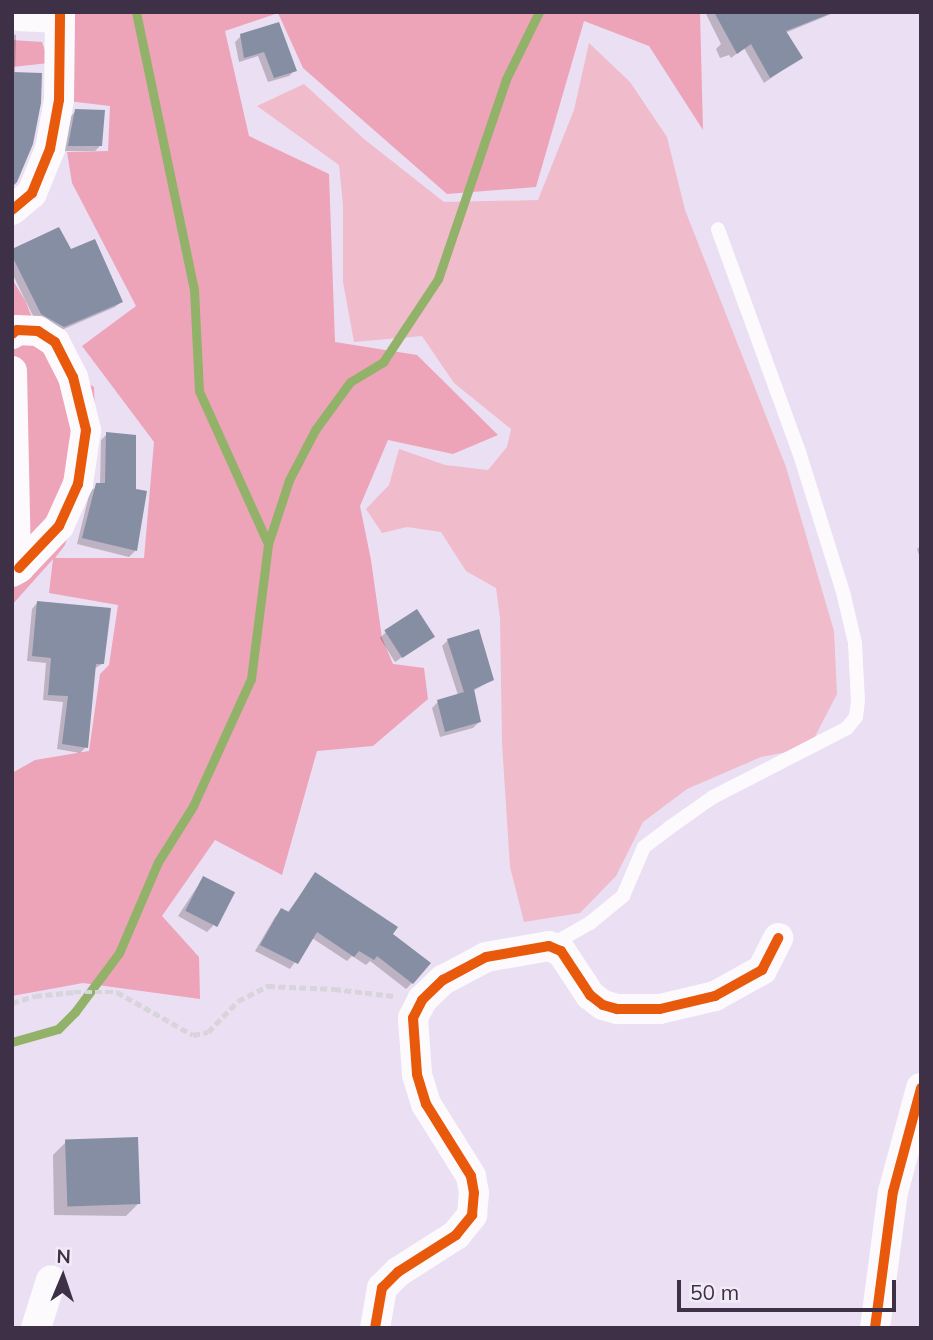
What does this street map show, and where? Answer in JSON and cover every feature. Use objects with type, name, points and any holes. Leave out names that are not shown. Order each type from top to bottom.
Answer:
[{"type":"street","points":[[12,210],[32,192],[50,149],[59,100],[60,15],[18,16]]},
{"type":"street","points":[[12,334],[17,330],[38,331],[55,342],[73,377],[86,430],[78,484],[59,526],[16,570]]},
{"type":"street","points":[[12,371],[16,570]]},
{"type":"street","points":[[375,1328],[382,1288],[398,1272],[456,1235],[472,1215],[474,1193],[471,1176],[426,1104],[417,1074],[413,1018],[422,1000],[443,980],[486,957],[549,946],[561,951],[590,995],[603,1005],[617,1009],[660,1009],[715,996],[762,970],[778,938]]},
{"type":"street","points":[[875,1328],[893,1192],[921,1088]]},
{"type":"street","points":[[36,1328],[51,1280]]},
{"type":"lane","points":[[549,946],[590,923],[623,896],[644,847],[669,828],[713,797],[848,728],[856,717],[858,701],[855,643],[843,592],[799,452],[719,229]]},
{"type":"path","points":[[12,1003],[35,996],[117,992],[193,1035],[208,1032],[239,1001],[268,986],[334,989],[422,1000]]},
{"type":"shaded area","points":[[60,12],[700,12],[703,130],[649,46],[584,21],[536,187],[447,194],[303,68],[278,13],[225,31],[249,136],[329,174],[335,342],[417,355],[498,435],[453,454],[388,440],[360,506],[382,638],[393,664],[424,668],[428,699],[373,746],[317,751],[282,875],[215,840],[162,916],[199,957],[200,999],[83,983],[12,996],[12,773],[35,760],[89,751],[100,674],[109,665],[118,605],[49,593],[53,559],[12,605],[12,279],[25,300],[48,357],[94,387],[96,440],[65,545],[55,558],[144,558],[154,442],[82,346],[136,306],[72,183],[67,152],[108,151],[110,106],[59,100]]},
{"type":"shaded area","points":[[12,40],[42,42],[49,63],[12,67]]},
{"type":"shaded area","points":[[589,43],[630,82],[667,137],[685,210],[786,467],[834,631],[837,694],[809,748],[761,757],[687,789],[643,822],[616,876],[580,913],[524,922],[510,867],[502,743],[500,618],[496,588],[466,571],[441,532],[407,527],[382,533],[366,509],[389,485],[399,449],[445,465],[488,470],[507,447],[511,429],[454,383],[422,336],[354,342],[343,282],[343,205],[339,165],[257,106],[304,84],[364,139],[444,202],[538,200],[574,110]]},
{"type":"building","points":[[714,12],[829,14],[786,31],[803,58],[770,78],[751,44],[737,54]]},
{"type":"building","points":[[279,22],[297,71],[274,78],[264,52],[244,58],[240,34]]},
{"type":"building","points":[[12,72],[42,73],[41,103],[33,144],[17,182],[12,187]]},
{"type":"building","points":[[75,109],[105,110],[102,146],[68,146]]},
{"type":"building","points":[[59,227],[71,249],[95,239],[123,302],[64,327],[41,314],[12,256],[12,249]]},
{"type":"building","points":[[106,432],[136,435],[136,489],[147,491],[137,551],[82,538],[96,483],[105,483]]},
{"type":"building","points":[[37,601],[111,608],[104,664],[96,664],[88,748],[62,744],[68,696],[48,695],[51,658],[32,656]]},
{"type":"building","points":[[417,609],[435,637],[402,658],[384,630]]},
{"type":"building","points":[[479,629],[494,680],[474,689],[481,722],[445,732],[437,700],[464,692],[447,639]]},
{"type":"building","points":[[315,872],[398,927],[393,934],[431,963],[413,984],[377,956],[374,960],[359,951],[354,957],[317,932],[298,964],[260,945],[281,908],[289,912]]},
{"type":"building","points":[[203,876],[235,892],[217,927],[185,911]]},
{"type":"building","points":[[138,1137],[140,1204],[67,1207],[65,1140]]},
{"type":"waterway","points":[[136,12],[194,289],[199,391],[268,544]]},
{"type":"waterway","points":[[12,1042],[58,1029],[75,1012],[119,953],[158,862],[193,806],[251,679],[268,544],[289,480],[315,430],[350,382],[383,362],[438,279],[506,79],[539,12]]},
{"type":"cycle path","points":[[12,210],[32,193],[50,149],[59,100],[60,12]]},
{"type":"cycle path","points":[[12,334],[17,330],[38,331],[55,342],[73,377],[86,430],[78,484],[59,526],[19,568]]},
{"type":"cycle path","points":[[375,1328],[382,1288],[398,1272],[456,1235],[472,1215],[474,1193],[471,1176],[426,1104],[417,1074],[413,1018],[422,1000],[443,980],[486,957],[549,946],[561,951],[590,995],[603,1005],[617,1009],[660,1009],[715,996],[762,970],[778,938]]},
{"type":"cycle path","points":[[875,1328],[893,1192],[921,1088]]}]
